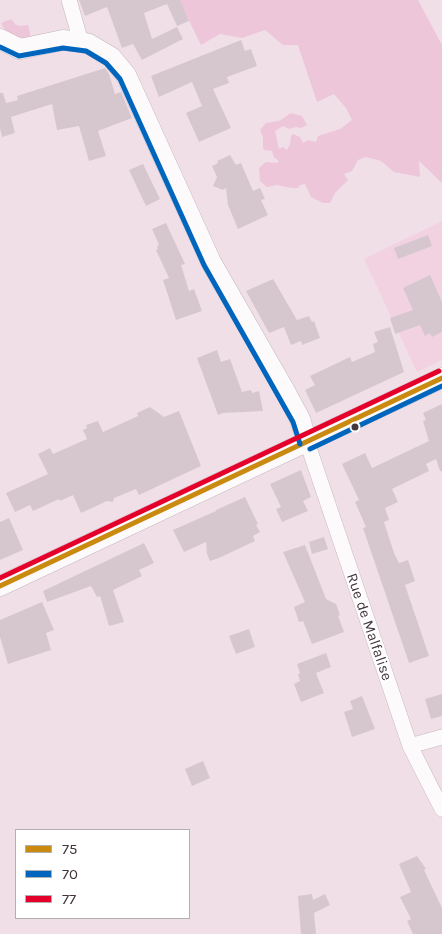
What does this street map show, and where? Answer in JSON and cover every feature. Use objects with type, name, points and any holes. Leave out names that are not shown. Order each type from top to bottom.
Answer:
[{"type":"main road","points":[[1,42],[20,50],[63,40],[89,44],[111,58],[126,75],[211,262],[300,419],[307,442]]},
{"type":"main road","points":[[0,586],[442,378]]},
{"type":"street","points":[[69,0],[81,42]]},
{"type":"street","name":"Rue de Malfalise","points":[[307,442],[410,746],[442,809]]},
{"type":"street","points":[[410,746],[442,737]]},
{"type":"shaded area","points":[[179,0],[418,0],[442,45],[442,183],[419,161],[420,177],[394,172],[381,161],[366,157],[358,160],[352,171],[344,174],[348,180],[335,193],[330,203],[323,203],[311,197],[305,184],[300,185],[298,188],[277,185],[267,187],[260,181],[259,168],[266,162],[277,163],[279,161],[274,157],[272,151],[264,150],[263,148],[263,137],[260,130],[266,123],[279,121],[291,113],[302,116],[307,125],[301,128],[289,129],[283,126],[275,131],[279,149],[283,147],[287,150],[293,134],[300,137],[303,143],[308,140],[316,142],[318,136],[340,129],[352,120],[346,108],[334,94],[317,102],[298,45],[283,45],[265,30],[242,38],[220,34],[201,45]]},
{"type":"shaded area","points":[[11,19],[19,26],[28,25],[31,37],[23,38],[5,30],[1,23]]},
{"type":"shaded area","points":[[442,221],[442,360],[417,372],[364,259]]},
{"type":"building","points":[[79,0],[180,0],[189,21],[177,26],[167,4],[144,13],[152,39],[177,27],[183,39],[142,60],[133,44],[122,48],[107,7],[85,16]]},
{"type":"building","points":[[241,40],[245,51],[251,49],[257,66],[227,77],[229,83],[213,89],[231,128],[199,142],[186,113],[202,106],[192,82],[159,97],[151,76]]},
{"type":"building","points":[[105,68],[109,74],[115,94],[121,92],[132,118],[98,131],[106,156],[89,161],[79,126],[57,130],[52,104],[11,117],[15,133],[2,137],[0,128],[0,93],[3,93],[6,103],[18,100],[17,96]]},
{"type":"building","points":[[230,155],[236,165],[241,163],[253,191],[260,188],[265,199],[261,200],[268,215],[238,229],[228,205],[226,188],[223,190],[213,186],[217,177],[212,166],[218,163],[217,161]]},
{"type":"building","points":[[143,164],[160,199],[146,206],[129,170]]},
{"type":"building","points":[[166,223],[185,264],[181,265],[189,291],[194,289],[202,311],[176,320],[163,280],[169,278],[156,250],[159,245],[152,229]]},
{"type":"building","points":[[428,235],[432,246],[398,259],[394,248]]},
{"type":"building","points":[[430,275],[442,302],[442,332],[432,337],[430,333],[425,336],[420,325],[395,334],[390,318],[413,310],[403,288]]},
{"type":"building","points":[[273,279],[297,320],[309,316],[312,322],[314,321],[320,338],[302,345],[301,341],[291,345],[284,327],[269,333],[246,291]]},
{"type":"building","points":[[390,327],[404,372],[316,413],[305,390],[315,385],[310,376],[350,357],[352,362],[375,352],[373,344],[378,342],[374,332]]},
{"type":"building","points":[[217,350],[221,362],[230,359],[242,392],[251,390],[252,393],[259,391],[263,411],[223,413],[218,415],[197,358]]},
{"type":"building","points":[[442,404],[442,471],[440,471],[436,459],[426,464],[429,471],[392,489],[398,502],[385,508],[389,520],[384,522],[394,553],[399,563],[408,560],[415,581],[405,585],[429,656],[409,663],[363,528],[366,527],[355,502],[359,500],[342,464],[365,453],[372,468],[429,441],[423,421],[426,420],[423,413]]},
{"type":"building","points":[[150,407],[164,417],[179,411],[201,466],[139,495],[136,489],[114,498],[113,502],[107,501],[81,513],[73,495],[33,511],[30,505],[15,512],[6,493],[48,474],[38,454],[50,448],[53,454],[87,439],[83,430],[87,428],[86,425],[98,421],[103,432],[138,416],[137,413]]},
{"type":"building","points":[[301,470],[311,497],[303,501],[308,511],[282,522],[276,509],[281,507],[270,484]]},
{"type":"building","points":[[245,497],[260,532],[253,536],[255,541],[210,561],[206,542],[184,552],[173,530]]},
{"type":"building","points":[[9,518],[23,550],[0,560],[0,522]]},
{"type":"building","points":[[324,537],[328,549],[312,554],[309,542]]},
{"type":"building","points":[[144,543],[154,563],[139,570],[142,576],[113,590],[124,622],[109,626],[100,596],[97,597],[91,586],[47,602],[43,591]]},
{"type":"building","points":[[305,545],[326,599],[336,604],[344,632],[312,644],[303,621],[299,622],[294,607],[305,602],[283,552]]},
{"type":"building","points":[[42,602],[54,630],[46,633],[51,650],[8,664],[0,637],[0,620]]},
{"type":"building","points":[[249,629],[255,647],[236,654],[229,636]]},
{"type":"building","points":[[326,653],[331,667],[316,673],[324,693],[301,702],[294,684],[300,681],[297,664]]},
{"type":"building","points":[[442,694],[442,716],[431,719],[425,699]]},
{"type":"building","points":[[362,696],[375,729],[352,737],[344,712],[353,709],[350,701]]},
{"type":"building","points":[[203,761],[210,778],[192,786],[185,769]]},
{"type":"building","points":[[417,856],[426,869],[424,870],[442,908],[442,934],[413,934],[407,921],[411,919],[400,897],[411,892],[399,864]]},
{"type":"building","points":[[312,894],[313,900],[325,894],[330,905],[314,913],[316,934],[301,934],[298,896]]},
{"type":"transit line","name":"70","points":[[0,47],[19,56],[63,48],[86,51],[106,63],[120,79],[204,265],[293,422],[300,444]]},
{"type":"transit line","name":"77","points":[[0,578],[439,371]]},
{"type":"transit line","name":"75","points":[[0,586],[442,378]]},
{"type":"transit line","name":"70","points":[[310,449],[442,386]]}]
